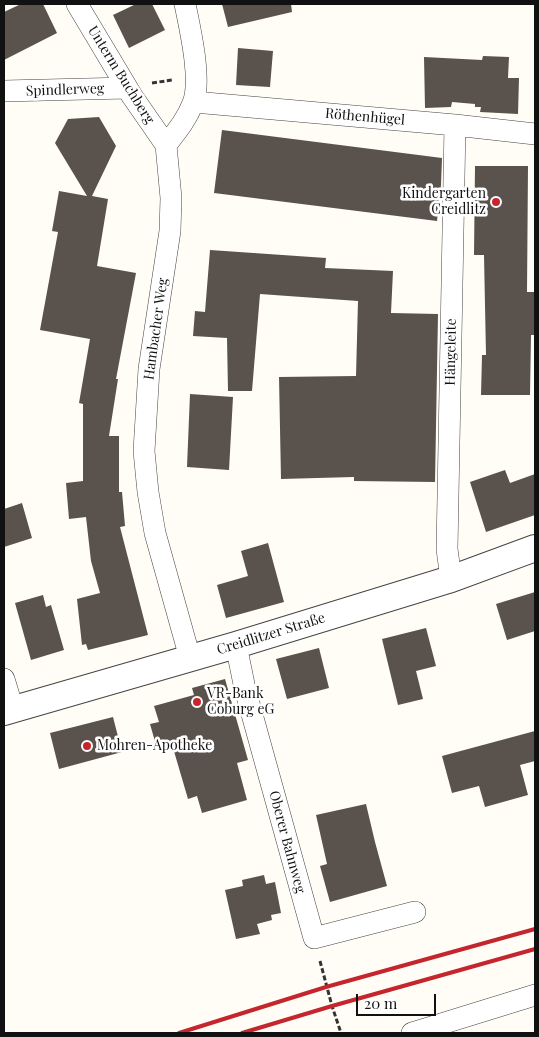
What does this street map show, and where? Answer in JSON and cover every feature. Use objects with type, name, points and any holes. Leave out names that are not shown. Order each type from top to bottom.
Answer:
[{"type":"street","name":"Unterm Buchberg","points":[[76,4],[132,96],[166,145]]},
{"type":"street","points":[[166,145],[183,124],[195,95],[194,56],[185,4]]},
{"type":"street","name":"Spindlerweg","points":[[4,91],[127,88]]},
{"type":"street","name":"Röthenhügel","points":[[195,95],[535,134]]},
{"type":"street","name":"Hängeleite","points":[[451,579],[447,549],[455,125]]},
{"type":"street","name":"Hambacher Weg","points":[[166,145],[171,198],[170,231],[149,369],[144,451],[155,533],[190,658]]},
{"type":"street","name":"Creidlitzer Straße","points":[[8,710],[236,645],[451,579],[535,548]]},
{"type":"street","name":"Oberer Bahnweg","points":[[236,645],[245,689],[314,938]]},
{"type":"street","points":[[4,679],[8,710]]},
{"type":"street","points":[[314,938],[414,912]]},
{"type":"street","points":[[412,1033],[535,995]]},
{"type":"path","points":[[127,88],[171,79],[195,95]]},
{"type":"path","points":[[314,938],[326,987],[341,1033]]},
{"type":"building","points":[[21,4],[43,4],[57,33],[4,60],[4,12]]},
{"type":"building","points":[[136,4],[152,4],[165,30],[129,48],[113,15]]},
{"type":"building","points":[[222,4],[291,4],[292,12],[228,27]]},
{"type":"building","points":[[238,48],[273,51],[270,87],[236,85]]},
{"type":"building","points":[[483,56],[509,57],[508,78],[519,78],[518,114],[480,112],[481,107],[475,107],[475,104],[452,102],[451,107],[425,108],[424,57],[482,60]]},
{"type":"building","points":[[99,117],[116,146],[92,196],[108,199],[97,266],[136,273],[116,379],[118,379],[109,436],[119,436],[119,492],[122,492],[125,526],[120,527],[148,635],[88,650],[86,644],[82,645],[77,599],[100,593],[91,561],[86,517],[69,519],[66,483],[83,481],[83,404],[79,403],[90,339],[40,330],[58,232],[52,231],[59,191],[87,196],[55,143],[68,119]]},
{"type":"building","points":[[222,130],[442,158],[437,221],[214,193]]},
{"type":"building","points":[[475,166],[528,166],[527,292],[535,292],[535,335],[531,335],[530,395],[481,395],[482,355],[486,355],[484,255],[474,255]]},
{"type":"building","points":[[210,250],[326,258],[325,268],[393,271],[391,313],[438,314],[435,482],[354,481],[354,477],[281,479],[279,377],[356,376],[358,301],[260,294],[252,391],[228,391],[227,338],[193,336],[195,311],[205,312]]},
{"type":"building","points":[[190,394],[233,397],[229,470],[187,467]]},
{"type":"building","points":[[505,470],[510,483],[535,474],[535,515],[486,532],[470,482]]},
{"type":"building","points":[[22,503],[32,538],[4,547],[4,509]]},
{"type":"building","points":[[268,543],[284,602],[226,618],[217,585],[248,576],[241,551]]},
{"type":"building","points":[[535,592],[535,631],[507,640],[496,604]]},
{"type":"building","points":[[43,595],[46,607],[51,605],[64,650],[31,660],[15,603]]},
{"type":"building","points":[[426,628],[436,666],[416,671],[423,699],[398,705],[382,639]]},
{"type":"building","points":[[319,648],[329,688],[287,699],[276,659]]},
{"type":"building","points":[[225,679],[248,760],[237,763],[247,800],[202,813],[197,796],[188,799],[171,741],[156,745],[150,724],[159,722],[154,706],[194,695],[192,688]]},
{"type":"building","points":[[113,717],[122,752],[59,769],[50,733]]},
{"type":"building","points":[[535,731],[535,761],[520,765],[528,795],[485,807],[479,786],[452,793],[442,756]]},
{"type":"building","points":[[366,804],[387,886],[330,902],[320,866],[327,864],[316,815]]},
{"type":"building","points":[[264,875],[266,884],[275,882],[281,913],[271,915],[272,920],[257,924],[260,934],[236,939],[225,890],[243,886],[242,880]]},
{"type":"railway","points":[[179,1033],[326,987],[535,929]]},
{"type":"railway","points":[[242,1033],[535,949]]},
{"type":"place","name":"Kindergarten Creidlitz","points":[[496,202]]},
{"type":"place","name":"VR-Bank Coburg eG","points":[[197,702]]},
{"type":"place","name":"Mohren-Apotheke","points":[[87,746]]}]
